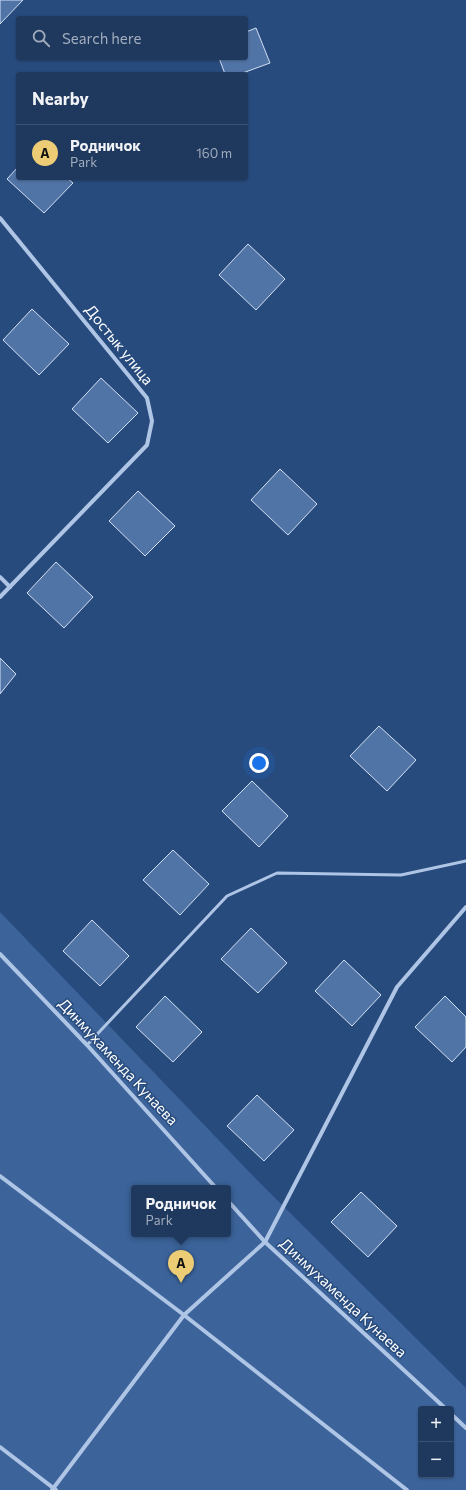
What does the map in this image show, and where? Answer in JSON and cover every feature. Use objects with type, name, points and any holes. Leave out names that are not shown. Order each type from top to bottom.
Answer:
[{"type":"street","name":"Достык улица","points":[[0,218],[147,398],[152,420],[147,445],[0,597]]},
{"type":"street","points":[[0,577],[10,587]]},
{"type":"street","points":[[0,1446],[54,1489],[184,1315],[265,1242],[397,988],[466,907]]},
{"type":"street","name":"Динмухаменда Кунаева","points":[[0,954],[87,1045],[213,1185]]},
{"type":"street","points":[[0,1176],[184,1315],[408,1490]]},
{"type":"street","name":"Динмухаменда Кунаева","points":[[231,1204],[265,1242],[443,1406]]},
{"type":"street","points":[[454,1417],[466,1428]]},
{"type":"lane","points":[[87,1045],[227,896],[277,874],[401,875],[466,861]]},
{"type":"shaded area","points":[[0,912],[256,1179],[466,1388],[466,1490],[0,1490]]},
{"type":"building","points":[[0,0],[23,0],[0,24]]},
{"type":"building","points":[[256,28],[270,63],[245,72],[224,72],[220,60],[248,60],[248,31]]},
{"type":"building","points":[[16,169],[16,180],[69,180],[73,183],[44,213],[7,179]]},
{"type":"building","points":[[248,244],[285,279],[256,310],[219,275]]},
{"type":"building","points":[[32,309],[69,344],[39,375],[3,340]]},
{"type":"building","points":[[101,378],[138,413],[108,443],[72,409]]},
{"type":"building","points":[[280,469],[317,504],[288,535],[251,500]]},
{"type":"building","points":[[138,491],[175,526],[145,556],[109,521]]},
{"type":"building","points":[[56,562],[93,597],[64,628],[27,593]]},
{"type":"building","points":[[0,658],[16,674],[0,694]]},
{"type":"building","points":[[379,726],[416,760],[387,791],[350,756]]},
{"type":"building","points":[[252,781],[288,816],[259,847],[222,811]]},
{"type":"building","points":[[173,850],[209,884],[180,915],[143,880]]},
{"type":"building","points":[[92,920],[129,956],[100,986],[63,951]]},
{"type":"building","points":[[251,928],[287,963],[258,993],[221,959]]},
{"type":"building","points":[[344,960],[381,995],[352,1026],[315,991]]},
{"type":"building","points":[[165,996],[202,1032],[173,1062],[136,1027]]},
{"type":"building","points":[[445,996],[466,1017],[466,1047],[452,1062],[415,1027]]},
{"type":"building","points":[[257,1095],[294,1130],[264,1161],[227,1126]]},
{"type":"building","points":[[361,1192],[397,1226],[368,1257],[331,1222]]},
{"type":"place","name":"Родничок","points":[[181,1283]]}]
